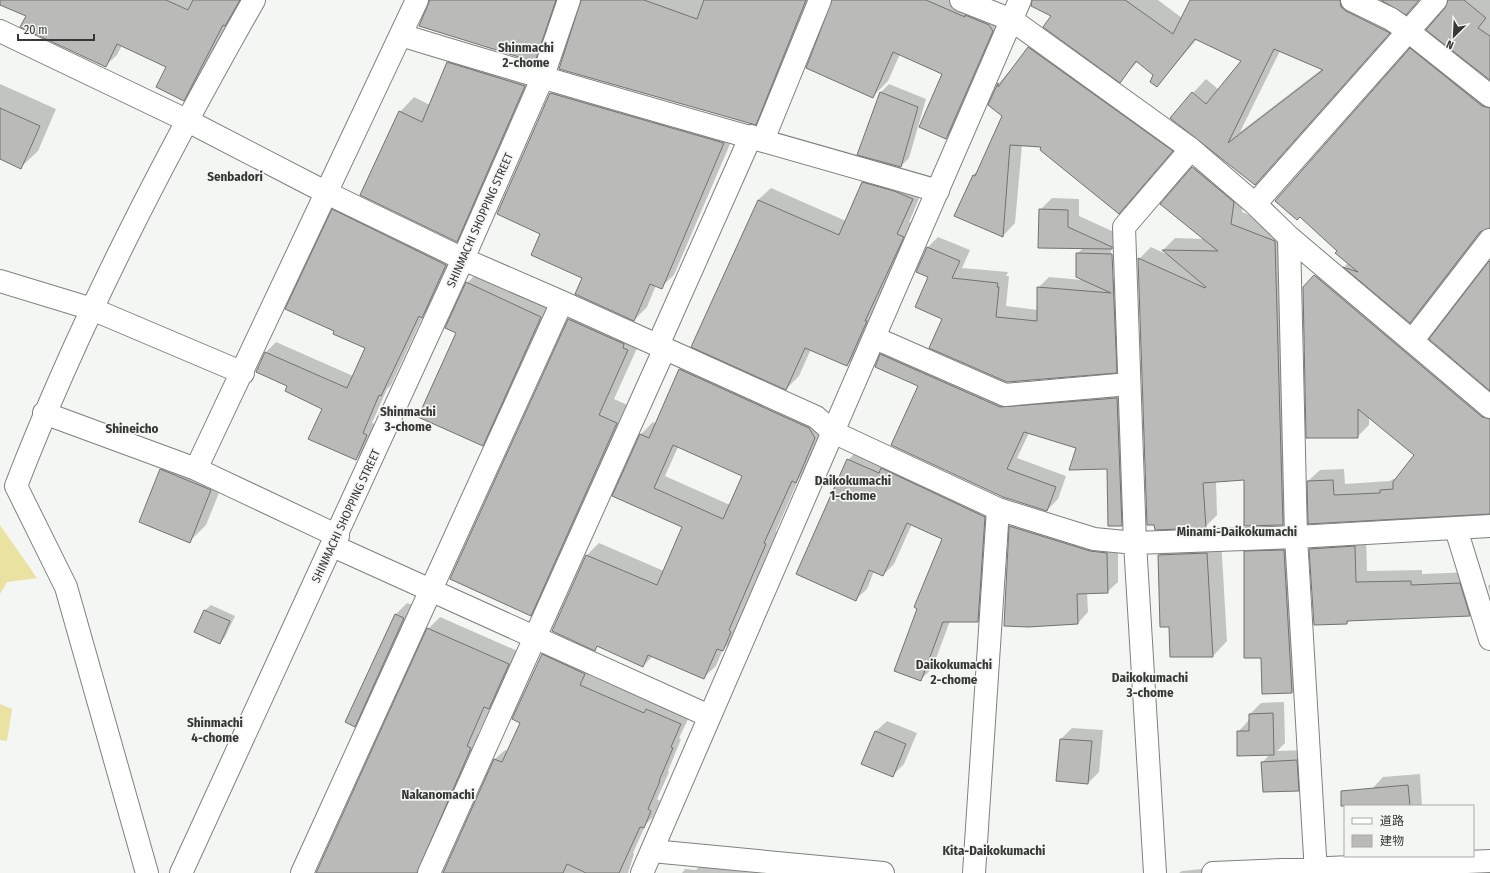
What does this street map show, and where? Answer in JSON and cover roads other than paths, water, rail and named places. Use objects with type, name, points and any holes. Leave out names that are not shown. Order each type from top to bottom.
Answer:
[{"type":"street","points":[[147,873],[66,587],[16,486],[44,413],[92,309],[186,120],[254,0]]},
{"type":"street","points":[[196,469],[243,373],[417,0]]},
{"type":"street","name":"SHINMACHI SHOPPING STREET","points":[[181,873],[464,259],[542,79],[569,0]]},
{"type":"street","points":[[429,873],[535,637],[662,346],[820,0]]},
{"type":"street","points":[[961,0],[1012,20],[1191,149],[1255,204],[1289,237],[1490,407]]},
{"type":"street","points":[[642,873],[709,716],[875,338],[1020,0]]},
{"type":"street","points":[[1352,0],[1391,19],[1490,96]]},
{"type":"street","points":[[1255,204],[1436,0]]},
{"type":"street","points":[[0,31],[186,120],[327,193],[464,259],[662,346],[816,417],[833,432],[998,509],[1094,539],[1135,543],[1296,537],[1490,526]]},
{"type":"street","points":[[401,35],[542,79],[757,138],[938,191]]},
{"type":"street","points":[[1155,873],[1135,543],[1124,227],[1191,149]]},
{"type":"street","points":[[1289,237],[1296,537],[1316,870]]},
{"type":"street","points":[[1412,341],[1490,240]]},
{"type":"street","points":[[0,281],[92,309],[243,373]]},
{"type":"street","points":[[302,873],[562,302]]},
{"type":"street","points":[[875,338],[1005,395],[1129,384]]},
{"type":"street","points":[[44,413],[196,469],[430,590],[709,716]]},
{"type":"street","points":[[974,873],[998,509]]},
{"type":"street","points":[[1456,528],[1490,640]]},
{"type":"street","points":[[652,851],[883,873]]},
{"type":"street","points":[[1213,873],[1316,870],[1490,861]]},
{"type":"district","name":"Shinmachi 2-chome","points":[[526,54]]},
{"type":"district","name":"Senbadori","points":[[235,176]]},
{"type":"district","name":"Shinmachi 3-chome","points":[[408,418]]},
{"type":"district","name":"Shineicho","points":[[132,428]]},
{"type":"district","name":"Daikokumachi 1-chome","points":[[853,488]]},
{"type":"district","name":"Minami-Daikokumachi","points":[[1237,531]]},
{"type":"district","name":"Daikokumachi 2-chome","points":[[954,672]]},
{"type":"district","name":"Daikokumachi 3-chome","points":[[1150,684]]},
{"type":"district","name":"Shinmachi 4-chome","points":[[215,730]]},
{"type":"district","name":"Nakanomachi","points":[[438,794]]},
{"type":"district","name":"Kita-Daikokumachi","points":[[994,850]]}]
